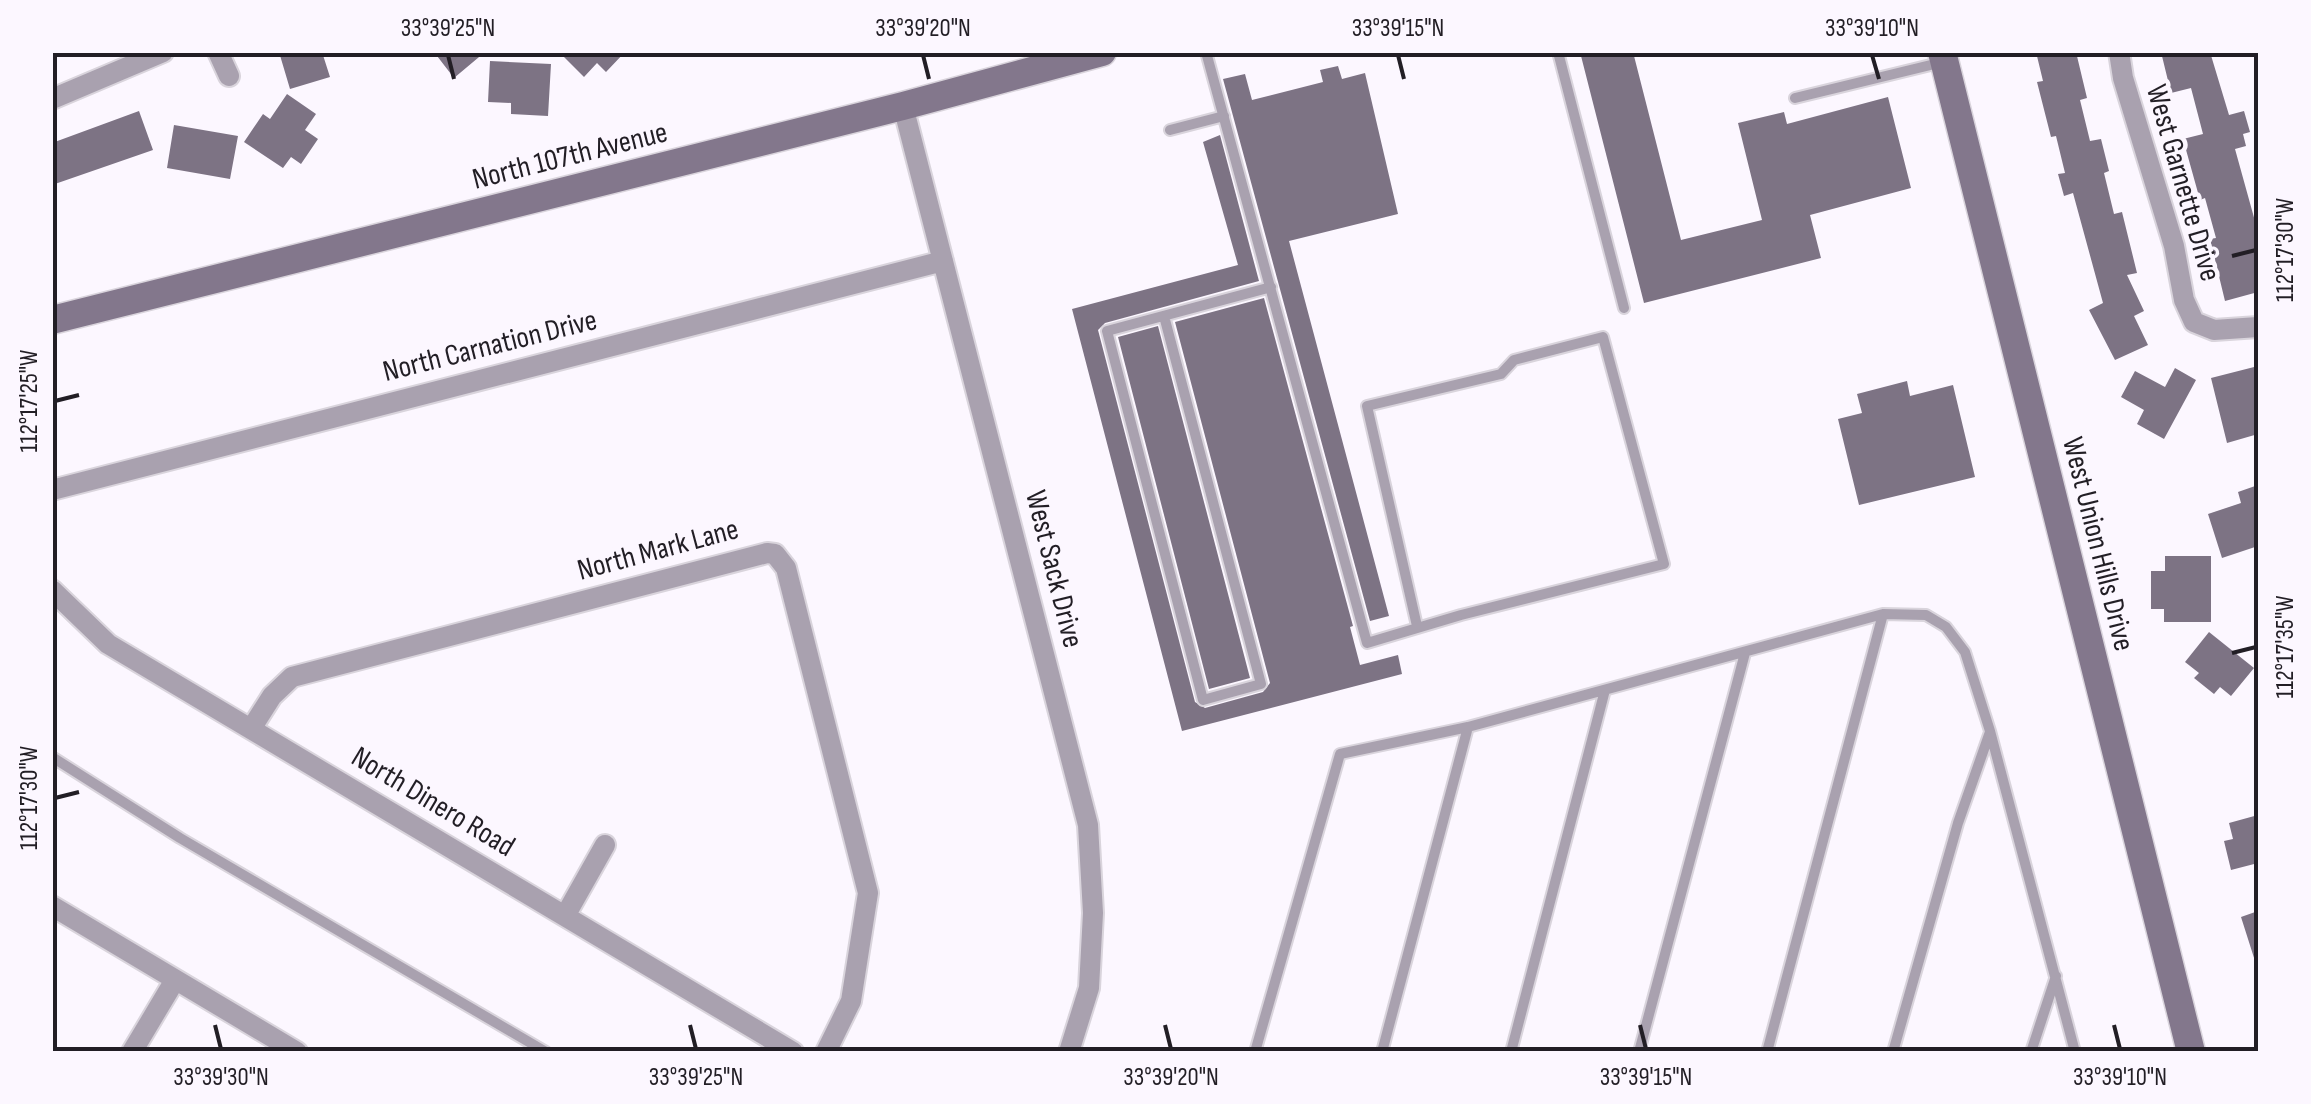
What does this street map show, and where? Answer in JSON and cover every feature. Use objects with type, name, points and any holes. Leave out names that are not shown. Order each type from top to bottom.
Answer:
[{"type":"main road","name":"North 107th Avenue","points":[[52,320],[903,106],[1102,52]]},
{"type":"main road","name":"West Union Hills Drive","points":[[1943,57],[2191,1052]]},
{"type":"street","points":[[52,99],[163,52]]},
{"type":"street","points":[[218,52],[229,76]]},
{"type":"street","name":"West Garnette Drive","points":[[2119,52],[2123,78],[2174,246],[2184,300],[2194,322],[2214,330],[2258,327]]},
{"type":"street","name":"West Sack Drive","points":[[903,106],[1088,825],[1093,913],[1089,988],[1068,1052]]},
{"type":"street","name":"North Carnation Drive","points":[[52,490],[943,260]]},
{"type":"street","name":"North Mark Lane","points":[[251,728],[272,696],[292,677],[775,554],[786,568],[868,893],[851,1001],[826,1052]]},
{"type":"street","name":"North Dinero Road","points":[[52,590],[108,644],[793,1052]]},
{"type":"street","points":[[565,916],[606,845]]},
{"type":"street","points":[[52,906],[297,1052]]},
{"type":"street","points":[[132,1052],[175,980]]},
{"type":"lane","points":[[1206,52],[1367,643],[1417,626],[1664,564],[1603,337],[1514,360],[1502,374],[1366,406],[1417,626]]},
{"type":"lane","points":[[1558,52],[1624,308]]},
{"type":"lane","points":[[1795,98],[1943,57]]},
{"type":"lane","points":[[1170,130],[1224,116]]},
{"type":"lane","points":[[1164,316],[1262,684],[1202,700],[1107,331],[1271,287]]},
{"type":"lane","points":[[1767,1052],[1882,614]]},
{"type":"lane","points":[[1254,1052],[1340,754],[1468,727],[1882,614],[1926,615],[1957,638],[1974,676],[2074,1052]]},
{"type":"lane","points":[[1639,1052],[1745,653]]},
{"type":"lane","points":[[1511,1052],[1606,690]]},
{"type":"lane","points":[[1382,1052],[1468,727]]},
{"type":"lane","points":[[1893,1052],[1958,824],[1990,731]]},
{"type":"lane","points":[[52,757],[196,847],[546,1052]]},
{"type":"lane","points":[[2031,1052],[2056,975]]},
{"type":"building","points":[[279,52],[322,52],[330,77],[290,89]]},
{"type":"building","points":[[434,52],[485,52],[454,78]]},
{"type":"building","points":[[559,52],[625,52],[606,72],[597,63],[584,77]]},
{"type":"building","points":[[1580,52],[1633,52],[1681,240],[1762,220],[1738,123],[1784,112],[1787,124],[1888,97],[1911,188],[1810,215],[1821,258],[1644,303]]},
{"type":"building","points":[[2036,52],[2076,52],[2087,98],[2080,100],[2090,141],[2101,139],[2114,214],[2122,212],[2137,273],[2127,275],[2144,311],[2134,316],[2148,345],[2115,360],[2089,310],[2103,303],[2073,193],[2064,196],[2058,174],[2065,173],[2037,82],[2043,81]]},
{"type":"building","points":[[2161,52],[2210,52],[2229,115],[2244,111],[2250,132],[2243,134],[2246,146],[2235,149],[2258,232],[2258,292],[2225,301],[2210,239],[2216,238],[2205,198],[2200,200],[2183,139],[2203,134],[2191,88],[2171,93]]},
{"type":"building","points":[[490,61],[551,64],[548,116],[511,114],[511,103],[488,102]]},
{"type":"building","points":[[1338,66],[1342,79],[1365,73],[1398,214],[1289,241],[1389,616],[1370,621],[1223,79],[1245,74],[1252,100],[1323,82],[1320,70]]},
{"type":"building","points":[[287,94],[316,114],[305,130],[318,139],[301,164],[291,157],[283,168],[244,142],[263,114],[270,119]]},
{"type":"building","points":[[139,111],[153,150],[52,185],[52,143]]},
{"type":"building","points":[[174,125],[238,136],[230,179],[167,168]]},
{"type":"building","points":[[1220,135],[1259,281],[1105,323],[1098,330],[1195,702],[1205,708],[1263,692],[1270,683],[1175,322],[1264,298],[1353,626],[1350,627],[1360,665],[1398,655],[1402,674],[1182,731],[1072,309],[1238,265],[1203,142]]},
{"type":"building","points":[[1158,326],[1250,678],[1209,689],[1118,337]]},
{"type":"building","points":[[2258,366],[2258,434],[2227,443],[2211,378]]},
{"type":"building","points":[[2175,368],[2196,380],[2164,439],[2137,424],[2144,410],[2121,397],[2135,371],[2165,387]]},
{"type":"building","points":[[1907,381],[1910,396],[1953,385],[1975,477],[1859,505],[1838,419],[1862,413],[1857,394]]},
{"type":"building","points":[[2258,485],[2258,546],[2222,558],[2208,514],[2241,503],[2238,492]]},
{"type":"building","points":[[2165,556],[2211,556],[2211,622],[2164,622],[2164,609],[2151,609],[2151,571],[2165,571]]},
{"type":"building","points":[[2209,632],[2254,668],[2231,696],[2220,687],[2214,694],[2194,678],[2199,673],[2185,662]]},
{"type":"building","points":[[2258,815],[2258,863],[2231,870],[2224,841],[2233,839],[2229,823]]},
{"type":"building","points":[[2258,911],[2258,960],[2255,961],[2241,917]]}]
